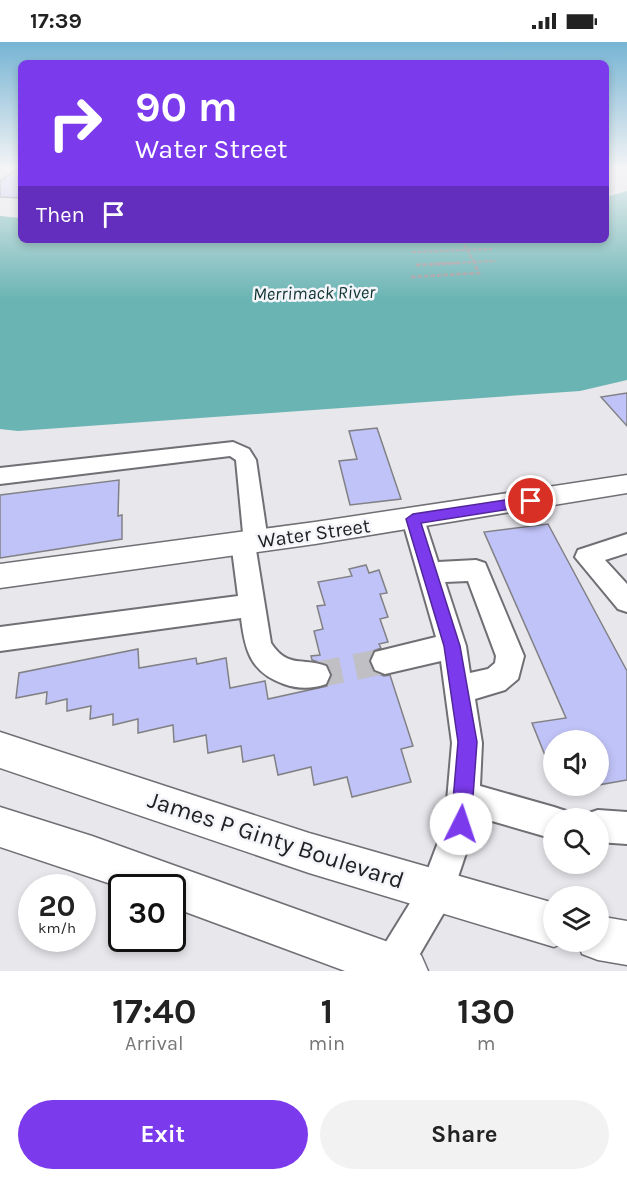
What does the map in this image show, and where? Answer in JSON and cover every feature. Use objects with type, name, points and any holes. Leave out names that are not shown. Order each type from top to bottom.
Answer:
[{"type":"main road","name":"Water Street","points":[[0,576],[413,519],[627,484]]},
{"type":"main road","name":"James P Ginty Boulevard","points":[[0,750],[309,853],[543,922]]},
{"type":"main road","points":[[0,827],[92,856],[395,969]]},
{"type":"main road","points":[[609,940],[627,943]]},
{"type":"street","points":[[0,476],[233,449],[242,454],[246,460],[253,605],[258,644],[264,657],[286,674],[316,675]]},
{"type":"street","points":[[395,969],[437,892],[461,824],[467,742],[452,646],[413,519]]},
{"type":"street","points":[[627,543],[586,557],[627,601]]},
{"type":"street","points":[[430,573],[476,570],[510,656],[508,670],[495,681],[459,689]]},
{"type":"street","points":[[0,639],[253,605]]},
{"type":"street","points":[[385,661],[452,646]]},
{"type":"street","points":[[463,797],[543,820]]},
{"type":"street","points":[[609,827],[627,828]]},
{"type":"path","points":[[411,277],[479,273],[464,243]]},
{"type":"path","points":[[412,252],[492,249]]},
{"type":"path","points":[[416,264],[496,261]]},
{"type":"water","name":"Merrimack River","points":[[609,212],[627,212],[627,380],[580,391],[18,431],[0,429],[0,216],[18,218],[18,243],[609,243]]},
{"type":"building","points":[[627,393],[627,426],[601,397]]},
{"type":"building","points":[[377,428],[401,499],[350,505],[339,461],[357,459],[349,431]]},
{"type":"building","points":[[119,480],[118,516],[122,515],[122,539],[0,558],[0,495]]},
{"type":"building","points":[[548,524],[627,671],[627,780],[609,783],[609,730],[543,730],[543,750],[532,723],[566,718],[484,532]]},
{"type":"building","points":[[366,565],[369,573],[379,570],[387,593],[380,594],[388,617],[380,619],[388,642],[379,644],[381,648],[373,651],[369,662],[374,672],[384,676],[390,675],[413,746],[401,749],[411,782],[352,797],[347,777],[314,785],[311,767],[278,775],[274,755],[243,762],[241,746],[208,753],[206,735],[174,742],[173,725],[138,733],[138,719],[113,725],[113,714],[90,719],[91,706],[67,711],[67,699],[46,704],[47,692],[16,698],[19,673],[138,649],[139,668],[196,658],[197,664],[226,658],[230,688],[265,681],[268,699],[327,686],[332,676],[328,665],[312,660],[311,656],[320,655],[314,631],[323,629],[317,606],[325,605],[318,582],[352,576],[349,569]]},
{"type":"tunnel","points":[[316,675],[385,661]]},
{"type":"route","points":[[461,824],[467,742],[452,646],[413,519],[531,501]]}]
